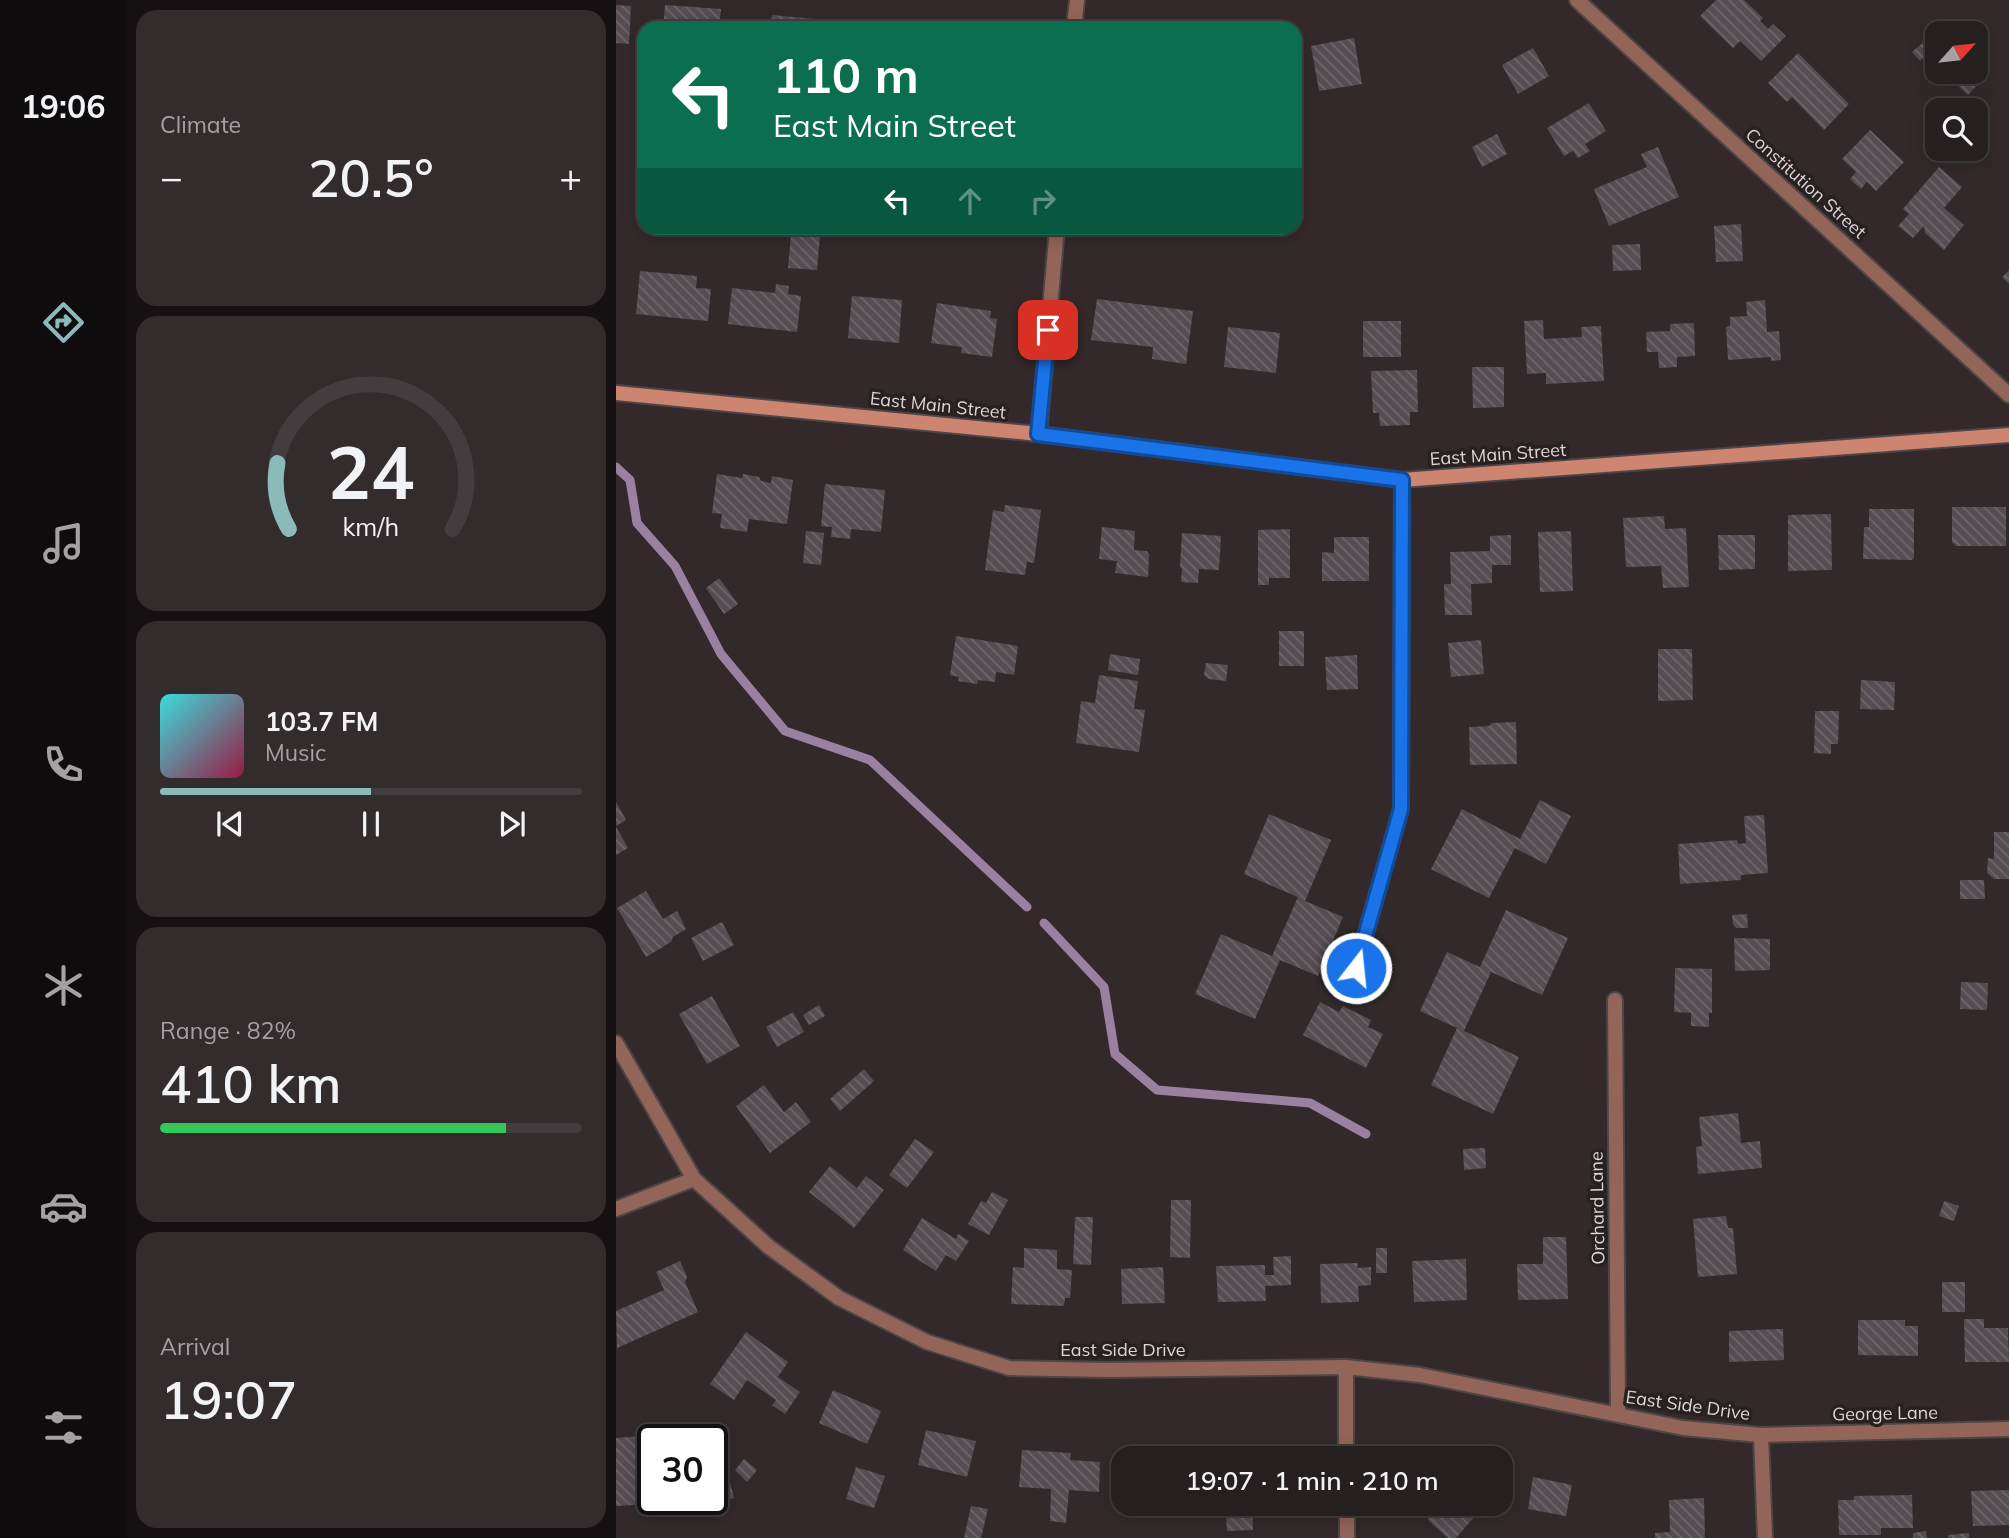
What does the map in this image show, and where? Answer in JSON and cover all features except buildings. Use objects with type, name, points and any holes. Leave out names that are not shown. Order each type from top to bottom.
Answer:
[{"type":"main road","name":"East Main Street","points":[[616,393],[1038,434],[1402,480],[2009,435]]},
{"type":"street","points":[[1075,21],[1077,0]]},
{"type":"street","name":"Constitution Street","points":[[1577,0],[2009,395]]},
{"type":"street","points":[[1038,434],[1056,235]]},
{"type":"street","points":[[1356,968],[1401,809],[1402,480]]},
{"type":"street","name":"Orchard Lane","points":[[1615,1000],[1618,1415]]},
{"type":"street","name":"East Side Drive","points":[[616,1043],[694,1179],[769,1247],[839,1298],[927,1342],[1009,1368],[1346,1367],[1420,1375],[1684,1428],[1761,1435]]},
{"type":"street","points":[[616,1209],[694,1179]]},
{"type":"street","points":[[1346,1367],[1346,1446]]},
{"type":"street","name":"George Lane","points":[[1761,1435],[2009,1429]]},
{"type":"street","points":[[1761,1435],[1765,1538]]},
{"type":"street","points":[[1347,1516],[1347,1538]]},
{"type":"waterway","points":[[616,467],[630,480],[637,523],[675,566],[721,654],[785,731],[870,760],[1027,907]]},
{"type":"waterway","points":[[1044,923],[1104,987],[1115,1054],[1157,1090],[1310,1103],[1366,1134]]},
{"type":"route","points":[[1048,330],[1038,434],[1402,480],[1401,809],[1356,968]]}]
